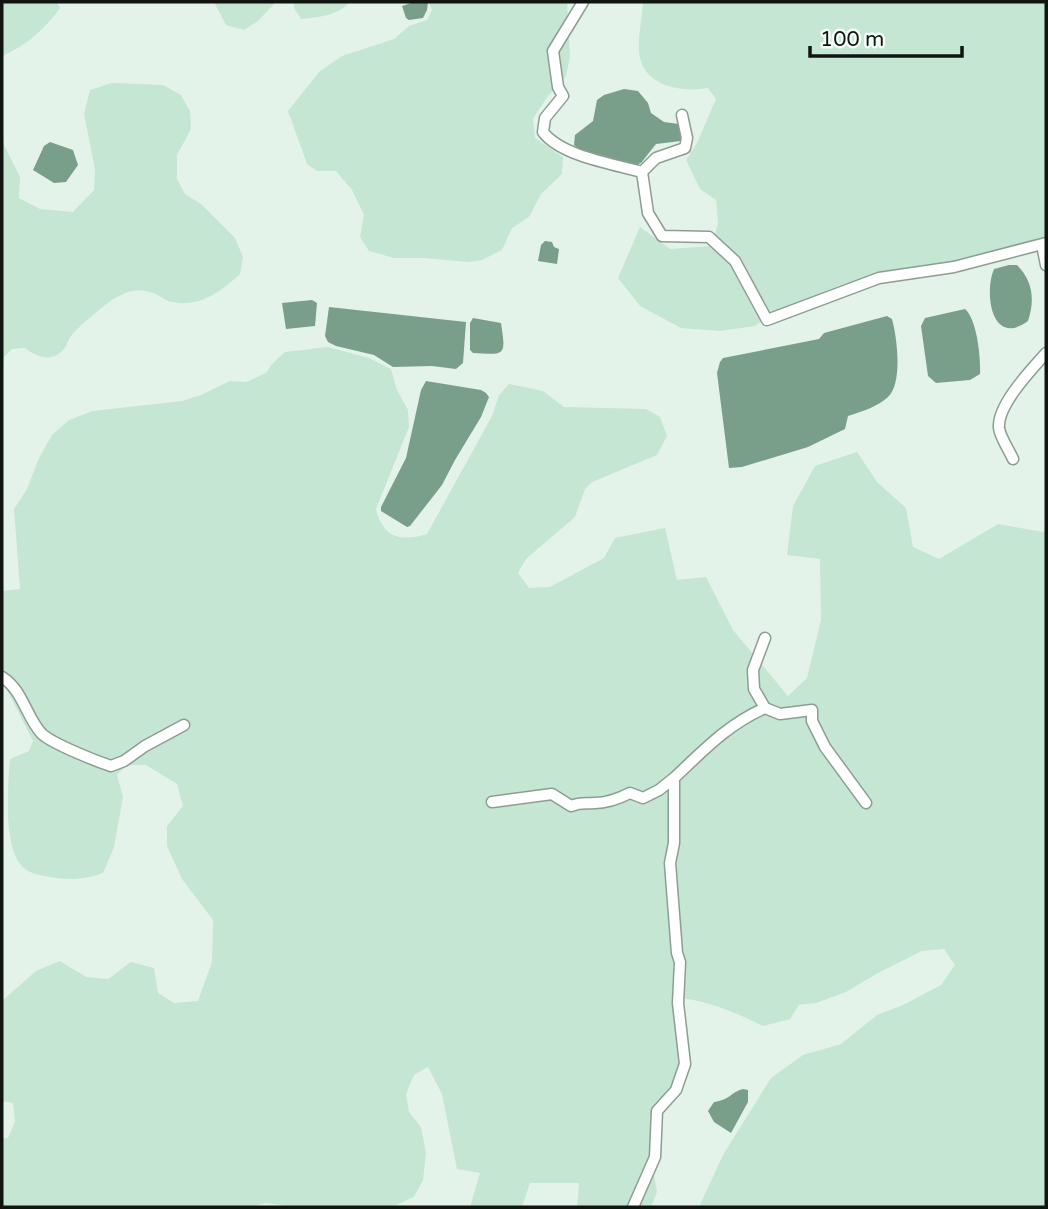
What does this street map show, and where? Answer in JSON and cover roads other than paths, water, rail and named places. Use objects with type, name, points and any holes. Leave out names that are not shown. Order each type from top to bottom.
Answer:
[{"type":"street","points":[[583,2],[553,51],[558,87],[563,96],[545,118],[543,132],[551,142],[580,155],[642,172]]},
{"type":"street","points":[[642,172],[656,158],[685,148],[687,138],[682,115]]},
{"type":"street","points":[[642,172],[648,213],[662,236],[709,237],[735,261],[767,320],[879,278],[954,267],[1044,244],[1046,265]]},
{"type":"street","points":[[1013,459],[999,428],[1004,410],[1013,391],[1046,353]]},
{"type":"street","points":[[765,638],[753,670],[754,689],[765,708],[780,714],[812,710],[812,721],[825,747],[866,803]]},
{"type":"street","points":[[2,677],[18,692],[42,734],[52,741],[111,766],[184,725]]},
{"type":"street","points":[[492,802],[552,794],[571,806],[582,802],[595,803],[617,799],[630,793],[643,798],[674,778],[742,717],[765,708]]},
{"type":"street","points":[[633,1207],[655,1157],[657,1111],[676,1090],[685,1064],[678,1003],[680,962],[670,863],[674,843],[674,778]]}]
